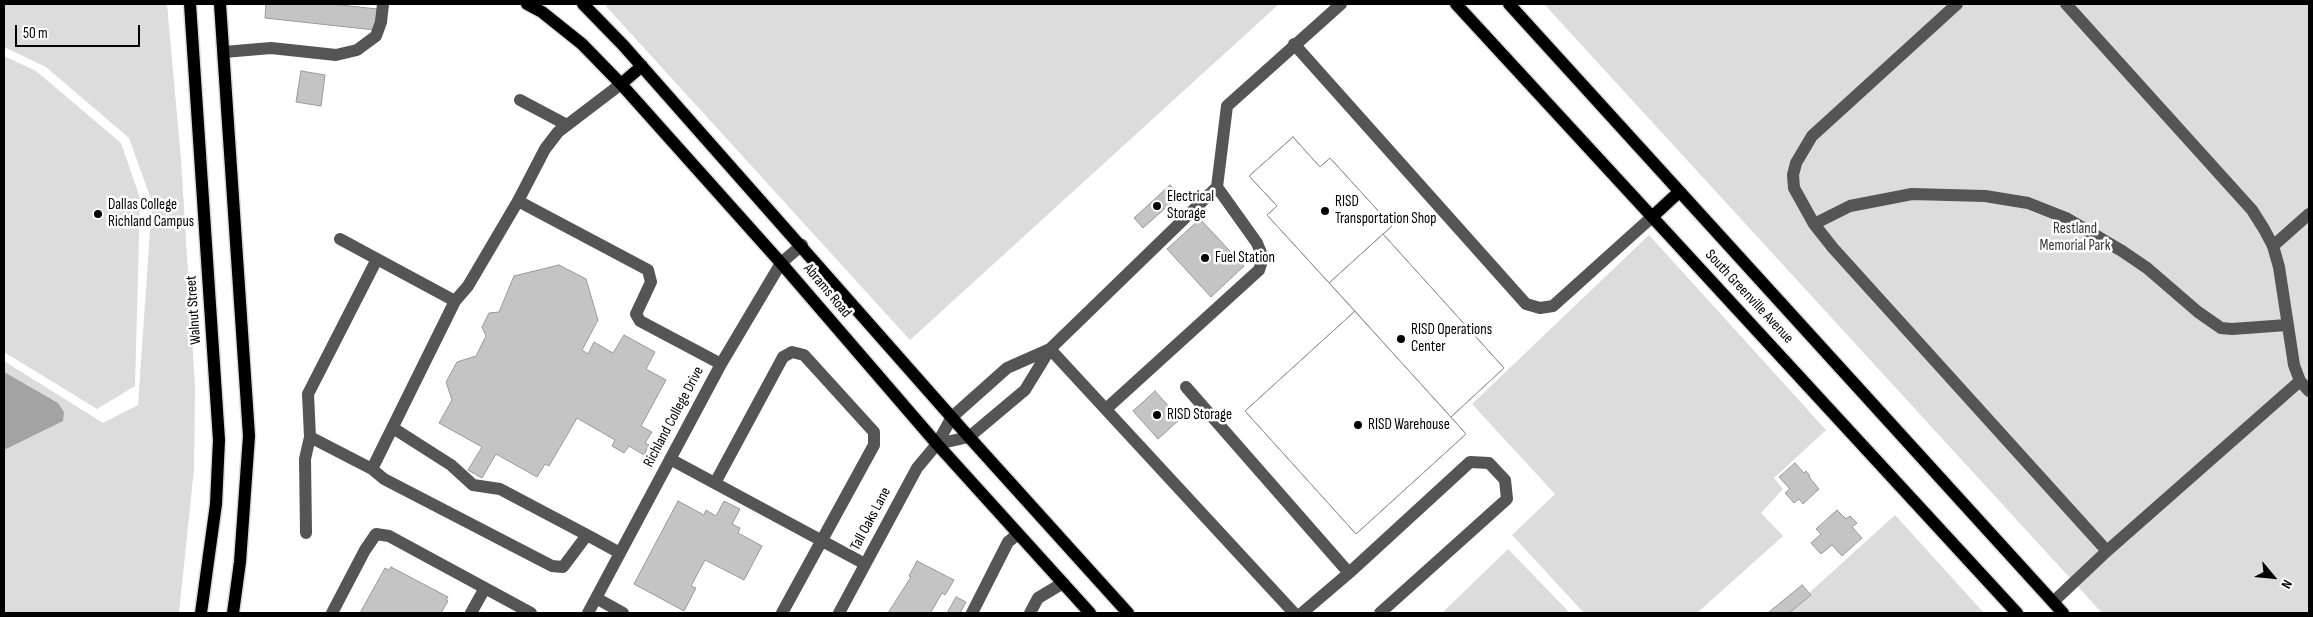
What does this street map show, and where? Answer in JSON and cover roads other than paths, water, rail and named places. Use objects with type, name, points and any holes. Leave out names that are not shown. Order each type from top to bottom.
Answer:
[{"type":"main road","name":"Walnut Street","points":[[190,4],[219,440],[216,504],[201,613]]},
{"type":"main road","points":[[220,4],[249,436],[240,562],[233,613]]},
{"type":"main road","name":"Abrams Road","points":[[528,4],[542,12],[582,44],[621,84],[781,263],[936,444],[1090,613]]},
{"type":"main road","name":"Abrams Road","points":[[583,4],[642,66],[969,437],[1128,613]]},
{"type":"main road","name":"South Greenville Avenue","points":[[1456,4],[2017,613]]},
{"type":"main road","name":"South Greenville Avenue","points":[[1509,4],[2052,608],[2063,613]]},
{"type":"main road","points":[[621,84],[642,66]]},
{"type":"main road","points":[[1652,217],[1679,192]]},
{"type":"street","points":[[224,52],[271,48],[336,55],[357,50],[376,36],[381,22],[383,4]]},
{"type":"street","points":[[936,444],[969,437],[1025,390],[1050,349],[1217,187],[1227,106],[1294,44],[1341,4]]},
{"type":"street","points":[[1957,4],[1823,124],[1802,150],[1793,175],[1794,188],[1814,224],[1833,248],[2107,551]]},
{"type":"street","points":[[2066,4],[2252,210],[2273,246],[2279,266],[2286,325],[2294,365],[2300,381],[2309,391]]},
{"type":"street","points":[[1294,44],[1526,304],[1540,308],[1553,306],[1652,217]]},
{"type":"street","points":[[372,469],[456,300],[468,286],[545,149],[558,132],[621,84]]},
{"type":"street","points":[[520,100],[567,125]]},
{"type":"street","points":[[1106,409],[1259,270],[1263,258],[1257,243],[1217,187]]},
{"type":"street","points":[[1814,224],[1850,206],[1912,194],[1985,196],[2028,203],[2066,218],[2122,251],[2147,268],[2198,312],[2221,328],[2232,329],[2286,325]]},
{"type":"street","points":[[518,200],[648,270],[651,282],[636,314],[640,322],[721,364]]},
{"type":"street","points":[[2273,246],[2309,214]]},
{"type":"street","points":[[340,239],[456,300]]},
{"type":"street","name":"Richland College Drive","points":[[588,613],[721,364],[781,263],[802,246]]},
{"type":"street","points":[[306,533],[305,459],[310,436],[308,394],[377,259]]},
{"type":"street","points":[[1050,349],[1294,613]]},
{"type":"street","name":"Tall Oaks Lane","points":[[838,613],[917,468],[936,444],[952,417],[1007,368],[1050,349]]},
{"type":"street","points":[[715,484],[783,357],[792,352],[804,355],[859,415],[875,437],[874,445],[782,613]]},
{"type":"street","points":[[2052,608],[2107,551],[2300,381]]},
{"type":"street","points":[[1186,387],[1348,573]]},
{"type":"street","points":[[393,428],[452,465],[473,485],[500,489],[620,553]]},
{"type":"street","points":[[310,436],[372,469],[384,479],[552,566],[563,567],[587,535]]},
{"type":"street","points":[[670,459],[865,564]]},
{"type":"street","points":[[1302,613],[1470,462],[1489,463],[1505,480],[1507,499],[1380,613]]},
{"type":"street","points":[[332,613],[365,550],[376,534],[389,536],[531,613]]},
{"type":"street","points":[[972,613],[1008,542],[1018,534]]},
{"type":"street","points":[[1030,613],[1038,598],[1062,583]]},
{"type":"street","points":[[471,613],[485,588]]},
{"type":"street","points":[[596,598],[623,613]]},
{"type":"place","name":"Electrical Storage","points":[[1157,206]]},
{"type":"place","name":"RISD Transportation Shop","points":[[1325,211]]},
{"type":"place","name":"Dallas College Richland Campus","points":[[98,214]]},
{"type":"place","name":"Fuel Station","points":[[1205,258]]},
{"type":"place","name":"RISD Operations Center","points":[[1401,339]]},
{"type":"place","name":"RISD Storage","points":[[1157,415]]},
{"type":"place","name":"RISD Warehouse","points":[[1358,425]]},
{"type":"park label","name":"Restland Memorial Park","points":[[2075,238]]}]
